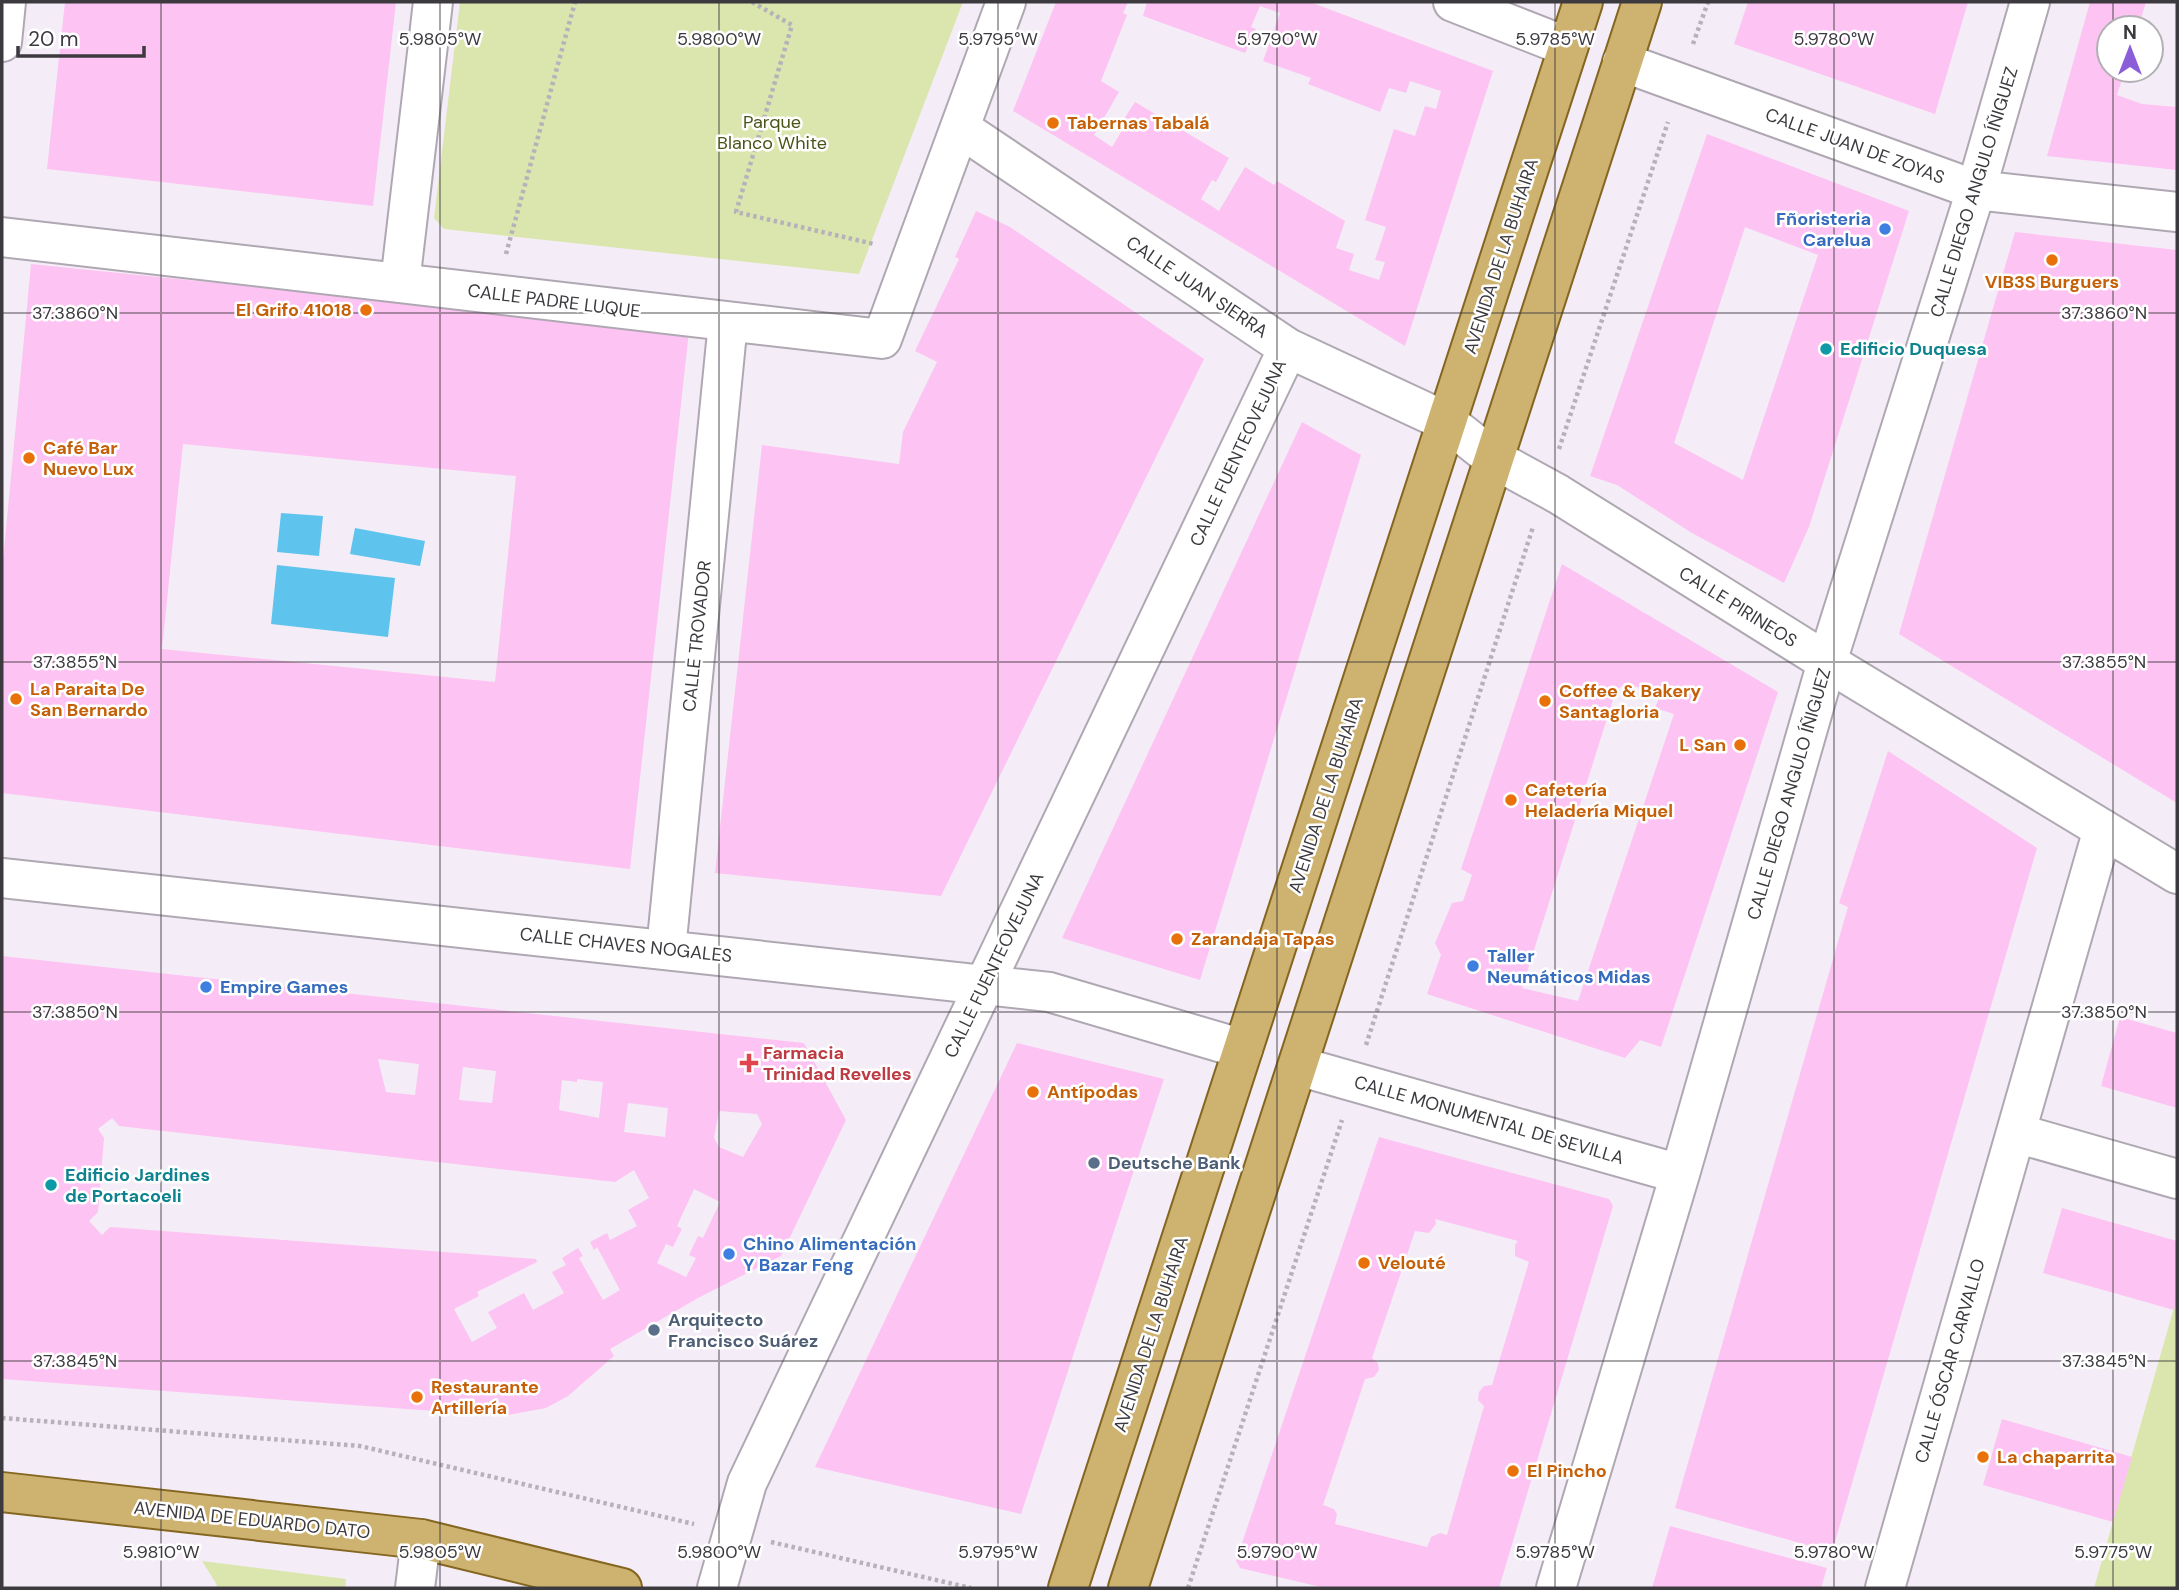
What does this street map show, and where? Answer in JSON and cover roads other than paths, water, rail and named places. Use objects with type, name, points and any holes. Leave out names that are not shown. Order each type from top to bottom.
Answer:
[{"type":"main road","name":"AVENIDA DE LA BUHAIRA","points":[[1068,1588],[1583,2]]},
{"type":"main road","points":[[1128,1588],[1642,2]]},
{"type":"main road","name":"AVENIDA DE EDUARDO DATO","points":[[2,1492],[421,1539],[622,1588]]},
{"type":"street","points":[[2,41],[6,2]]},
{"type":"street","points":[[400,283],[433,2]]},
{"type":"street","name":"CALLE PADRE LUQUE","points":[[2,237],[882,339],[1006,2]]},
{"type":"street","points":[[1453,2],[1568,47]]},
{"type":"street","name":"CALLE DIEGO ANGULO ÍÑIGUEZ","points":[[1556,1588],[1680,1174],[1827,662],[1976,190],[2030,2]]},
{"type":"street","name":"CALLE JUAN DE ZOYAS","points":[[1622,62],[1976,190],[2177,212]]},
{"type":"street","name":"CALLE JUAN SIERRA","points":[[960,128],[1288,348],[1447,422]]},
{"type":"street","name":"CALLE TROVADOR","points":[[666,950],[728,322]]},
{"type":"street","name":"CALLE FUENTEOVEJUNA","points":[[718,1588],[747,1483],[1288,348]]},
{"type":"street","name":"CALLE PIRINEOS","points":[[1447,422],[1494,460],[1558,494],[1827,662],[2177,874]]},
{"type":"street","name":"CALLE ÓSCAR CARVALLO","points":[[1885,1588],[2103,829]]},
{"type":"street","name":"CALLE CHAVES NOGALES","points":[[2,878],[1049,992],[1243,1049]]},
{"type":"street","name":"CALLE MONUMENTAL DE SEVILLA","points":[[1298,1066],[1680,1174]]},
{"type":"street","points":[[2016,1133],[2177,1179]]},
{"type":"street","points":[[415,1588],[421,1539]]},
{"type":"water","points":[[281,513],[323,516],[319,556],[277,552]]},
{"type":"water","points":[[355,528],[425,541],[420,566],[350,554]]},
{"type":"water","points":[[277,565],[395,578],[388,637],[271,624]]},
{"type":"place","name":"Tabernas Tabalá","points":[[1053,123]]},
{"type":"place","name":"Fñoristeria Carelua","points":[[1885,229]]},
{"type":"place","name":"VIB3S Burguers","points":[[2052,260]]},
{"type":"place","name":"El Grifo 41018","points":[[366,310]]},
{"type":"place","name":"Edificio Duquesa","points":[[1826,349]]},
{"type":"place","name":"Café Bar Nuevo Lux","points":[[29,458]]},
{"type":"place","name":"La Paraita De San Bernardo","points":[[16,699]]},
{"type":"place","name":"Coffee & Bakery Santagloria","points":[[1545,701]]},
{"type":"place","name":"L San","points":[[1740,745]]},
{"type":"place","name":"Cafetería Heladería Miquel","points":[[1511,800]]},
{"type":"place","name":"Zarandaja Tapas","points":[[1177,939]]},
{"type":"place","name":"Taller Neumáticos Midas","points":[[1473,966]]},
{"type":"place","name":"Empire Games","points":[[206,987]]},
{"type":"place","name":"Farmacia Trinidad Revelles","points":[[749,1063]]},
{"type":"place","name":"Antípodas","points":[[1033,1092]]},
{"type":"place","name":"Deutsche Bank","points":[[1094,1163]]},
{"type":"place","name":"Edificio Jardines de Portacoeli","points":[[51,1185]]},
{"type":"place","name":"Chino Alimentación Y Bazar Feng","points":[[729,1254]]},
{"type":"place","name":"Velouté","points":[[1364,1263]]},
{"type":"place","name":"Arquitecto Francisco Suárez","points":[[654,1330]]},
{"type":"place","name":"Restaurante Artillería","points":[[417,1397]]},
{"type":"place","name":"La chaparrita","points":[[1983,1457]]},
{"type":"place","name":"El Pincho","points":[[1513,1471]]},
{"type":"park label","name":"Parque Blanco White","points":[[772,132]]}]
